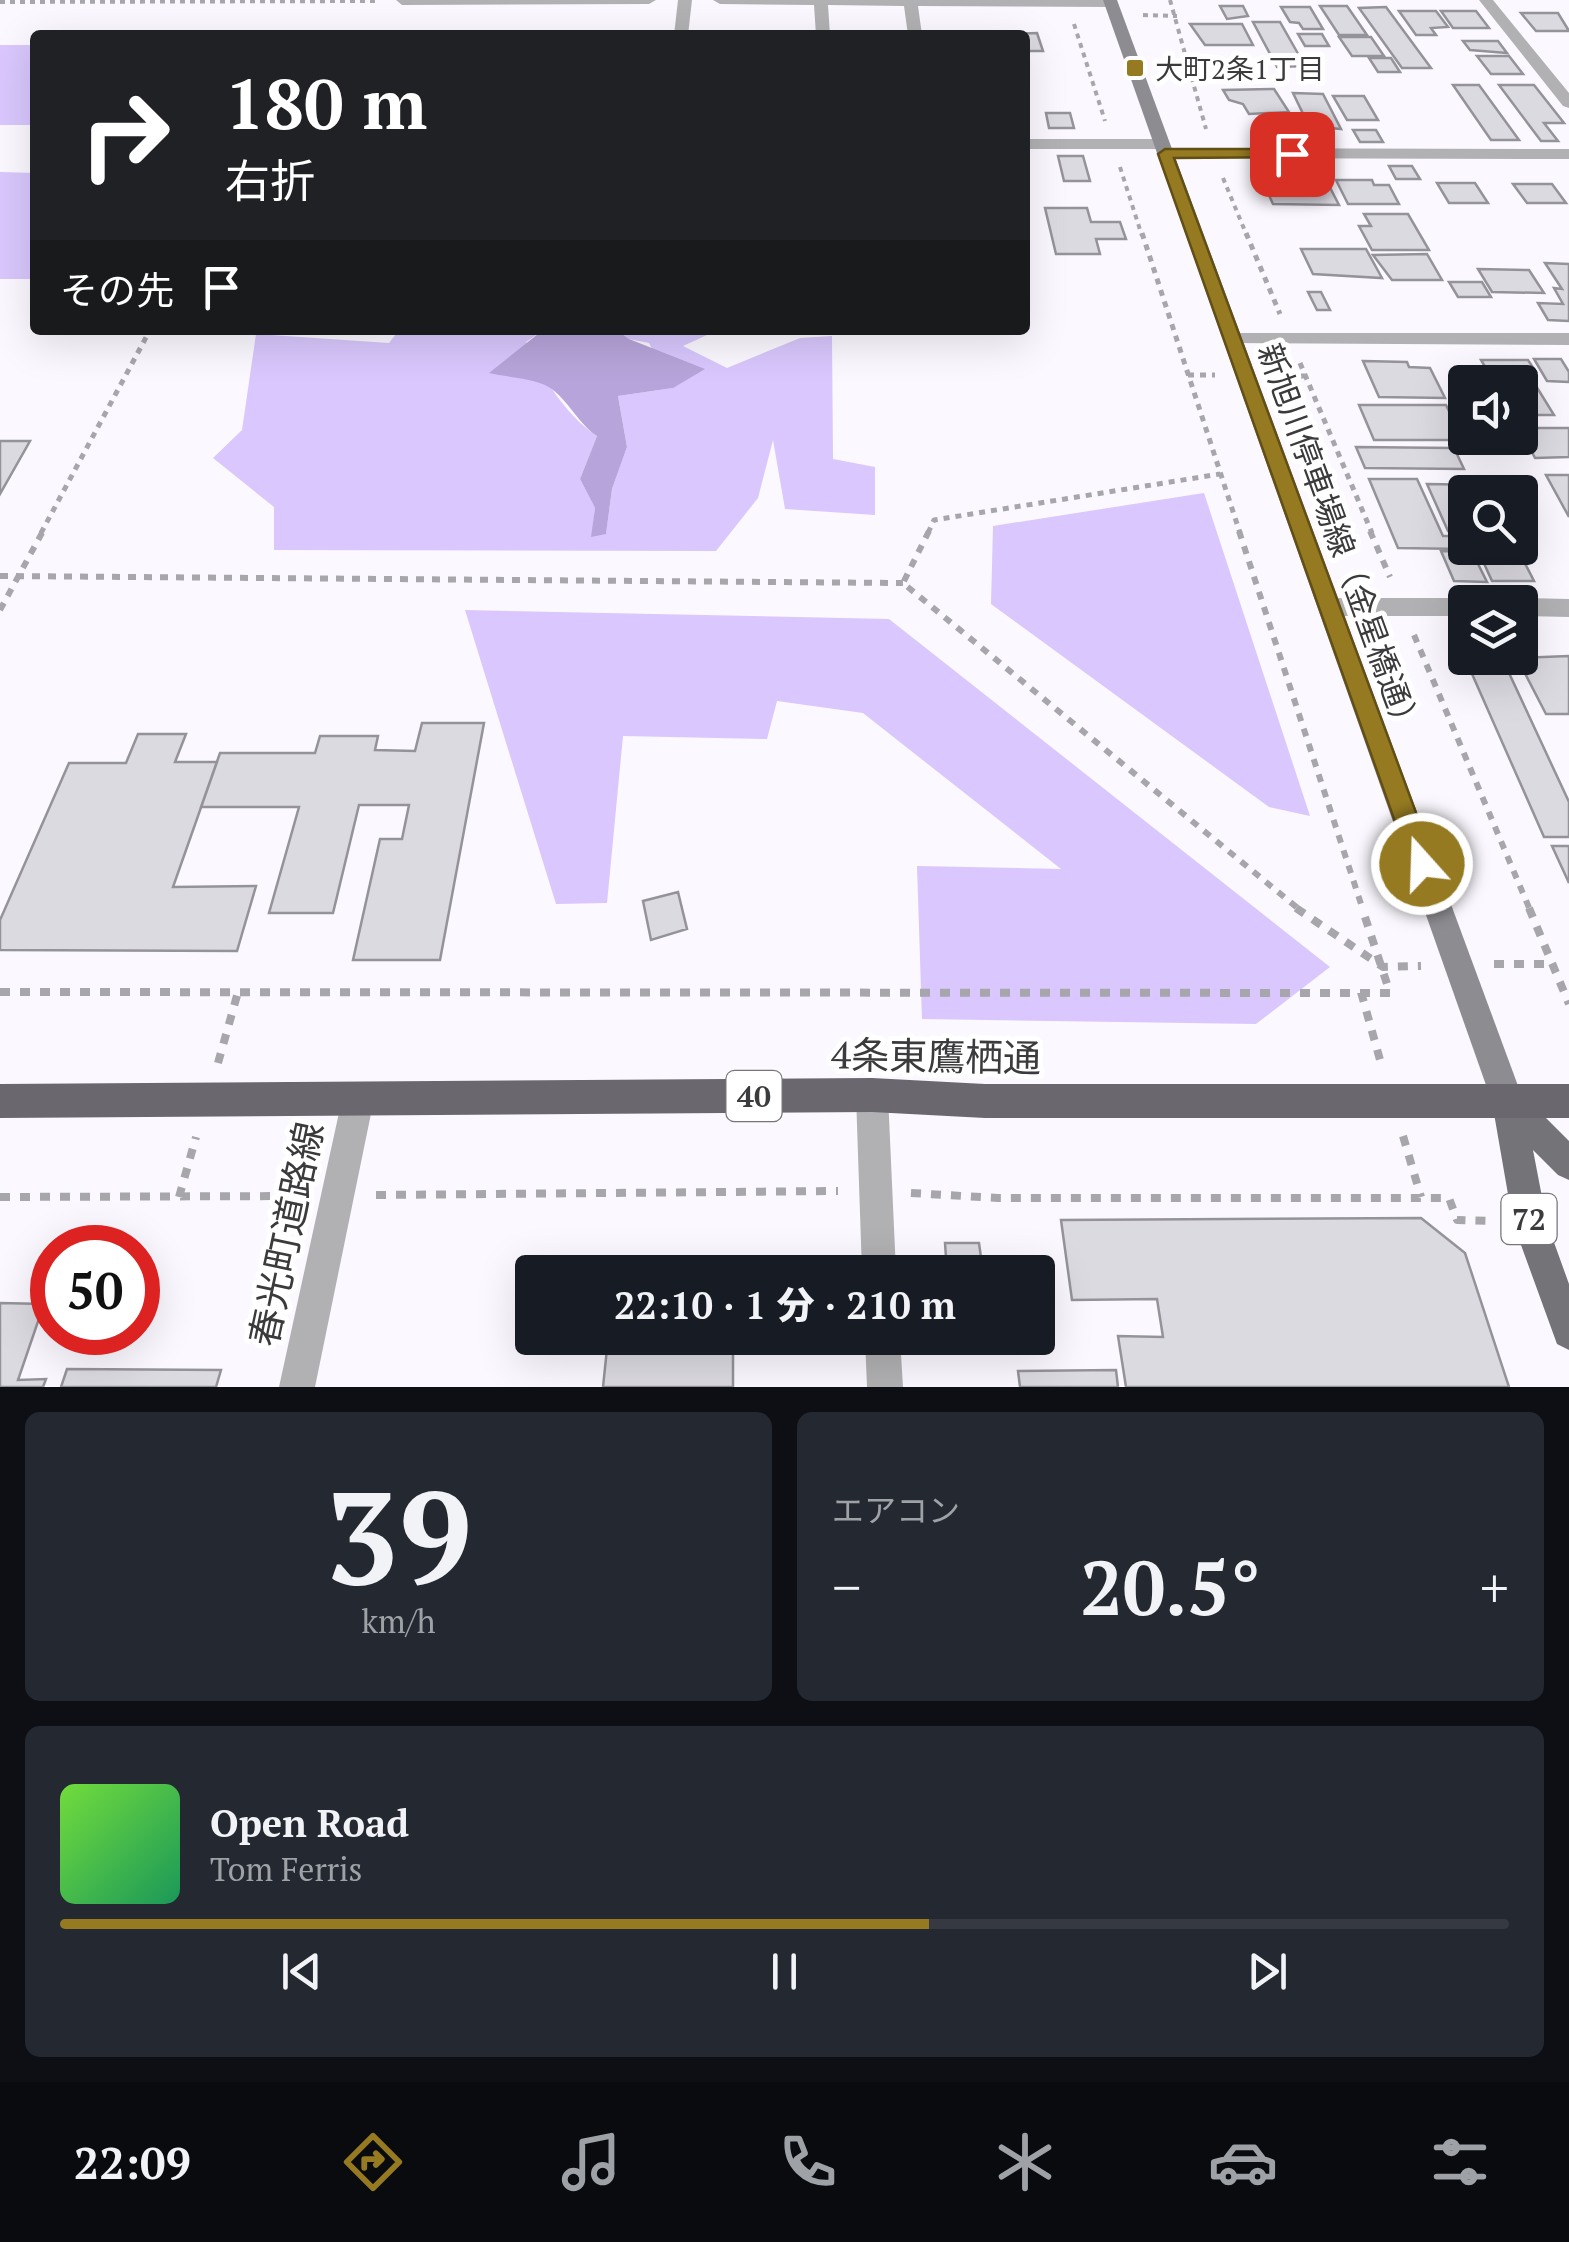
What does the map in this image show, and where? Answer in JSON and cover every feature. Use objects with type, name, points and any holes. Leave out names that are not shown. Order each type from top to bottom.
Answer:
[{"type":"highway","name":"4条東鷹栖通","points":[[0,1100],[872,1095],[985,1102],[1569,1101]]},
{"type":"main road","name":"新旭川停車場線（金星橋通）","points":[[1111,2],[1508,1102]]},
{"type":"main road","name":"72","points":[[1508,1102],[1569,1164]]},
{"type":"main road","name":"72","points":[[1508,1102],[1530,1222],[1569,1332]]},
{"type":"street","points":[[402,1],[649,0]]},
{"type":"street","points":[[682,30],[685,0]]},
{"type":"street","points":[[720,0],[1111,2]]},
{"type":"street","points":[[821,0],[823,30]]},
{"type":"street","points":[[910,0],[914,30]]},
{"type":"street","points":[[1486,0],[1569,103]]},
{"type":"street","points":[[1030,144],[1112,144],[1213,154],[1569,154]]},
{"type":"street","points":[[1233,339],[1569,339]]},
{"type":"street","points":[[1330,607],[1448,608]]},
{"type":"street","points":[[1538,608],[1569,608]]},
{"type":"street","points":[[872,1095],[879,1255]]},
{"type":"street","name":"春光町道路線","points":[[297,1387],[358,1099]]},
{"type":"street","points":[[883,1355],[885,1387]]},
{"type":"path","points":[[1170,0],[1213,154],[1569,1004]]},
{"type":"path","points":[[0,2],[402,1]]},
{"type":"path","points":[[0,992],[1390,992],[1064,2]]},
{"type":"path","points":[[0,610],[147,335]]},
{"type":"path","points":[[903,583],[934,520],[1220,474]]},
{"type":"path","points":[[0,576],[903,583],[1294,906],[1383,966]]},
{"type":"path","points":[[0,1197],[876,1191],[998,1198],[1449,1198],[1458,1220]]},
{"type":"shaded area","points":[[0,45],[30,45],[30,125],[0,125]]},
{"type":"shaded area","points":[[0,172],[30,173],[30,279],[0,279]]},
{"type":"shaded area","points":[[256,335],[389,343],[395,335],[536,335],[526,342],[547,381],[565,406],[597,436],[580,479],[595,508],[592,536],[606,533],[612,489],[627,447],[618,396],[673,388],[649,343],[624,335],[707,335],[683,346],[727,368],[800,338],[832,336],[833,459],[875,467],[875,515],[785,509],[773,440],[758,498],[716,551],[274,550],[274,507],[213,458],[242,430]]},
{"type":"shaded area","points":[[537,335],[624,335],[705,369],[673,388],[618,396],[627,447],[612,489],[606,534],[591,537],[595,508],[580,479],[597,436],[552,389],[525,379],[489,373]]},
{"type":"shaded area","points":[[1204,493],[1310,816],[1269,807],[991,604],[993,526]]},
{"type":"shaded area","points":[[465,610],[889,619],[1330,967],[1256,1024],[922,1019],[917,866],[1061,869],[863,713],[777,701],[767,739],[623,736],[607,903],[556,904]]},
{"type":"building","points":[[1220,6],[1243,6],[1248,16],[1227,19]]},
{"type":"building","points":[[1320,6],[1347,6],[1367,35],[1339,35]]},
{"type":"building","points":[[1281,7],[1310,7],[1323,29],[1303,29],[1299,23],[1290,22]]},
{"type":"building","points":[[1386,7],[1431,68],[1402,68],[1359,8]]},
{"type":"building","points":[[1399,11],[1436,11],[1448,27],[1431,28],[1436,35],[1416,35]]},
{"type":"building","points":[[1441,11],[1476,11],[1489,28],[1453,28]]},
{"type":"building","points":[[1521,13],[1558,13],[1569,31],[1536,31]]},
{"type":"building","points":[[1253,22],[1280,22],[1305,66],[1277,67]]},
{"type":"building","points":[[1190,24],[1242,24],[1253,45],[1205,45]]},
{"type":"building","points":[[1030,33],[1037,33],[1043,51],[1030,51]]},
{"type":"building","points":[[1298,34],[1322,34],[1329,46],[1305,46]]},
{"type":"building","points":[[1339,37],[1371,37],[1384,56],[1352,56]]},
{"type":"building","points":[[1463,41],[1498,41],[1507,53],[1470,50]]},
{"type":"building","points":[[1477,56],[1509,56],[1523,74],[1491,74]]},
{"type":"building","points":[[1369,58],[1391,58],[1400,72],[1378,72]]},
{"type":"building","points":[[1453,85],[1479,85],[1519,140],[1491,140]]},
{"type":"building","points":[[1499,85],[1534,85],[1564,123],[1544,123],[1558,141],[1541,141]]},
{"type":"building","points":[[1274,89],[1289,112],[1249,114],[1243,104],[1229,100],[1223,90]]},
{"type":"building","points":[[1293,93],[1323,94],[1341,129],[1309,126]]},
{"type":"building","points":[[1333,96],[1364,96],[1378,120],[1347,120]]},
{"type":"building","points":[[1046,113],[1070,113],[1074,128],[1049,128]]},
{"type":"building","points":[[1353,130],[1376,130],[1383,142],[1360,142]]},
{"type":"building","points":[[1058,156],[1083,156],[1090,181],[1064,181]]},
{"type":"building","points":[[1389,166],[1412,166],[1420,179],[1396,179]]},
{"type":"building","points":[[1262,180],[1326,180],[1339,205],[1273,204]]},
{"type":"building","points":[[1336,180],[1372,180],[1374,185],[1389,185],[1399,204],[1348,204]]},
{"type":"building","points":[[1437,183],[1475,183],[1488,203],[1449,203]]},
{"type":"building","points":[[1513,184],[1552,184],[1566,203],[1527,203]]},
{"type":"building","points":[[1045,208],[1087,208],[1091,222],[1120,222],[1126,239],[1096,239],[1100,254],[1056,254]]},
{"type":"building","points":[[1364,214],[1408,214],[1429,250],[1372,250],[1359,226],[1371,226]]},
{"type":"building","points":[[1301,249],[1366,249],[1382,278],[1313,274]]},
{"type":"building","points":[[1427,254],[1442,280],[1392,280],[1373,255]]},
{"type":"building","points":[[1545,263],[1569,264],[1569,321],[1548,320],[1538,303],[1563,304],[1554,288],[1562,289]]},
{"type":"building","points":[[1478,269],[1529,270],[1544,293],[1492,292]]},
{"type":"building","points":[[1449,282],[1482,282],[1491,297],[1458,297]]},
{"type":"building","points":[[1308,292],[1321,292],[1330,310],[1317,310]]},
{"type":"building","points":[[1534,359],[1561,359],[1569,372],[1569,382],[1547,381]]},
{"type":"building","points":[[1481,360],[1528,360],[1531,365],[1484,365]]},
{"type":"building","points":[[1363,361],[1407,362],[1409,367],[1430,368],[1445,398],[1379,397]]},
{"type":"building","points":[[1538,389],[1554,415],[1538,415]]},
{"type":"building","points":[[1359,405],[1446,405],[1448,409],[1448,440],[1374,440]]},
{"type":"building","points":[[1538,428],[1569,428],[1569,457],[1535,458]]},
{"type":"building","points":[[0,441],[30,441],[0,494]]},
{"type":"building","points":[[1356,447],[1448,448],[1448,455],[1457,455],[1464,469],[1365,468]]},
{"type":"building","points":[[1546,475],[1569,475],[1569,517]]},
{"type":"building","points":[[1369,479],[1417,479],[1443,536],[1448,536],[1448,549],[1398,548]]},
{"type":"building","points":[[1427,484],[1448,484],[1448,531]]},
{"type":"building","points":[[1441,551],[1448,551],[1448,565],[1478,565],[1487,582],[1454,581]]},
{"type":"building","points":[[1485,565],[1526,565],[1534,581],[1492,581]]},
{"type":"building","points":[[1569,656],[1569,714],[1546,714],[1526,675],[1538,675],[1538,657]]},
{"type":"building","points":[[1473,675],[1510,675],[1569,802],[1569,837],[1544,837]]},
{"type":"building","points":[[422,723],[484,723],[440,960],[353,960],[380,839],[402,839],[409,805],[359,805],[333,913],[269,913],[299,807],[201,807],[220,753],[315,753],[320,736],[378,736],[375,750],[415,751]]},
{"type":"building","points":[[138,734],[186,734],[175,762],[217,762],[173,887],[256,886],[237,951],[0,950],[0,920],[69,763],[126,763]]},
{"type":"building","points":[[1552,846],[1569,846],[1569,883]]},
{"type":"building","points":[[678,892],[687,929],[651,940],[643,901]]},
{"type":"building","points":[[1421,1218],[1465,1253],[1509,1387],[1126,1387],[1118,1336],[1163,1337],[1157,1299],[1072,1300],[1061,1220]]},
{"type":"building","points":[[945,1243],[979,1243],[981,1255],[946,1255]]},
{"type":"building","points":[[0,1303],[30,1304],[30,1345],[18,1380],[46,1379],[43,1387],[0,1387]]},
{"type":"building","points":[[606,1355],[733,1355],[733,1387],[603,1387]]},
{"type":"building","points":[[67,1369],[221,1370],[216,1387],[61,1387]]},
{"type":"building","points":[[1116,1370],[1118,1387],[1020,1387],[1018,1371]]},
{"type":"place","name":"大町2条1丁目","points":[[1135,68]]},
{"type":"route","points":[[1292,154],[1165,154],[1422,864]]}]
